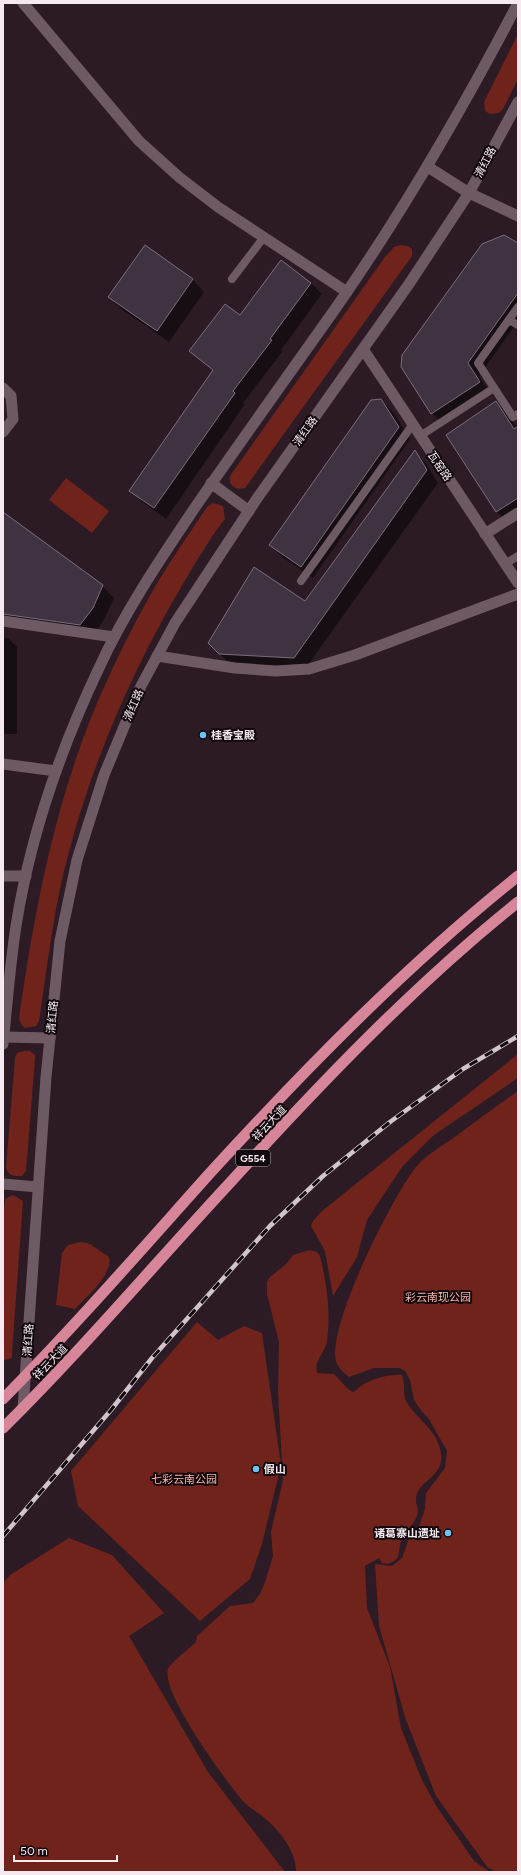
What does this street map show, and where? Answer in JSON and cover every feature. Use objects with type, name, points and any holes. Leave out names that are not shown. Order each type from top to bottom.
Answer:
[{"type":"highway","name":"祥云大道","points":[[3,1399],[88,1310],[212,1171],[319,1057],[439,942],[518,876]]},
{"type":"highway","name":"祥云大道","points":[[3,1428],[103,1324],[227,1185],[334,1072],[453,958],[518,902]]},
{"type":"main road","points":[[23,3],[139,141],[190,186],[218,207],[347,292]]},
{"type":"main road","points":[[50,1038],[3,1040],[14,940],[26,876],[43,811],[56,771],[84,701],[114,637],[160,560],[211,484],[375,251],[428,167],[518,3]]},
{"type":"main road","name":"清红路","points":[[23,1408],[38,1187],[50,1038],[60,940],[70,888],[83,839],[114,747],[156,656],[199,585],[249,511],[409,284],[469,193],[518,102]]},
{"type":"main road","points":[[428,167],[469,193],[518,216]]},
{"type":"main road","name":"瓦窑路","points":[[363,349],[518,583]]},
{"type":"main road","points":[[3,388],[11,396],[12,419],[3,432]]},
{"type":"main road","points":[[211,484],[249,511]]},
{"type":"main road","points":[[485,534],[518,513]]},
{"type":"main road","points":[[156,656],[235,668],[276,671],[309,669],[355,655],[518,594]]},
{"type":"main road","points":[[3,622],[114,637]]},
{"type":"main road","points":[[3,764],[56,771]]},
{"type":"main road","points":[[3,876],[26,876]]},
{"type":"main road","points":[[3,1184],[38,1187]]},
{"type":"lane","points":[[232,279],[264,237]]},
{"type":"lane","points":[[518,307],[478,363],[513,417],[518,414]]},
{"type":"lane","points":[[509,320],[518,325]]},
{"type":"lane","points":[[420,436],[494,388]]},
{"type":"lane","points":[[301,581],[413,424]]},
{"type":"lane","points":[[505,564],[518,556]]},
{"type":"green space","points":[[518,34],[518,79],[503,109],[499,113],[490,114],[485,111],[484,102]]},
{"type":"green space","points":[[401,245],[408,246],[412,249],[412,256],[245,488],[238,489],[235,487],[230,483],[230,476],[385,257],[394,247]]},
{"type":"green space","points":[[66,478],[109,511],[92,533],[49,500]]},
{"type":"green space","points":[[213,503],[223,506],[225,519],[208,542],[166,613],[118,711],[91,779],[64,869],[52,934],[39,1021],[36,1026],[25,1028],[21,1024],[19,1018],[35,917],[58,818],[78,753],[104,687],[136,621],[171,561],[207,507]]},
{"type":"green space","points":[[30,1051],[35,1055],[35,1059],[26,1171],[22,1176],[17,1176],[9,1173],[6,1168],[15,1058],[17,1053]]},
{"type":"green space","points":[[518,1054],[518,1078],[434,1135],[402,1167],[367,1220],[357,1257],[333,1296],[325,1251],[311,1226],[313,1221],[322,1211]]},
{"type":"green space","name":"彩云南现公园","points":[[518,1091],[518,1872],[497,1872],[488,1868],[436,1796],[406,1720],[379,1626],[375,1564],[392,1566],[402,1558],[408,1541],[419,1526],[425,1509],[426,1493],[445,1468],[447,1451],[429,1419],[414,1400],[410,1380],[405,1371],[400,1368],[374,1368],[349,1377],[337,1364],[335,1347],[340,1324],[363,1264],[392,1205],[416,1167],[433,1152]]},
{"type":"green space","points":[[13,1195],[23,1201],[12,1358],[5,1360],[3,1359],[3,1216],[5,1199]]},
{"type":"green space","points":[[81,1242],[90,1244],[109,1257],[107,1271],[98,1285],[75,1309],[56,1305],[62,1253],[68,1245]]},
{"type":"green space","points":[[310,1250],[317,1252],[320,1256],[325,1277],[329,1320],[326,1346],[318,1360],[316,1368],[317,1373],[334,1374],[348,1389],[353,1392],[364,1384],[378,1378],[402,1375],[406,1401],[432,1432],[439,1446],[441,1462],[439,1468],[418,1492],[416,1498],[418,1511],[417,1516],[402,1538],[398,1557],[388,1564],[382,1563],[379,1558],[365,1566],[367,1608],[390,1667],[401,1728],[422,1780],[437,1807],[474,1861],[490,1872],[296,1872],[293,1855],[285,1840],[280,1833],[261,1815],[242,1800],[222,1774],[182,1713],[173,1694],[168,1678],[169,1667],[196,1642],[197,1636],[230,1606],[253,1603],[260,1594],[265,1582],[273,1556],[271,1532],[283,1480],[278,1392],[279,1342],[267,1294],[267,1282],[270,1277],[286,1264],[293,1255]]},
{"type":"green space","name":"七彩云南公园","points":[[197,1322],[218,1340],[244,1326],[262,1333],[281,1465],[262,1544],[250,1579],[200,1621],[78,1506],[71,1471]]},
{"type":"green space","points":[[69,1538],[112,1555],[164,1613],[129,1636],[208,1772],[285,1872],[3,1872],[3,1583],[10,1575]]},
{"type":"building","points":[[504,235],[518,243],[518,293],[468,363],[480,382],[431,414],[401,367],[402,355],[482,244]]},
{"type":"building","points":[[145,245],[193,279],[157,331],[108,297]]},
{"type":"building","points":[[281,260],[311,283],[270,339],[272,340],[233,391],[235,393],[154,508],[129,491],[213,370],[189,351],[225,304],[240,315]]},
{"type":"building","points":[[381,399],[399,427],[301,567],[269,545],[371,400]]},
{"type":"building","points":[[496,401],[514,429],[518,426],[518,498],[496,512],[446,435]]},
{"type":"building","points":[[415,450],[427,470],[294,658],[219,654],[208,643],[254,567],[305,601]]},
{"type":"building","points":[[3,512],[103,585],[93,608],[80,625],[3,614]]},
{"type":"railway","points":[[3,1536],[111,1410],[152,1358],[270,1226],[323,1176],[390,1122],[463,1069],[518,1036]]},
{"type":"place","name":"桂香宝殿","points":[[203,735]]},
{"type":"place","name":"假山","points":[[256,1469]]},
{"type":"place","name":"诸葛寨山遗址","points":[[448,1533]]}]
